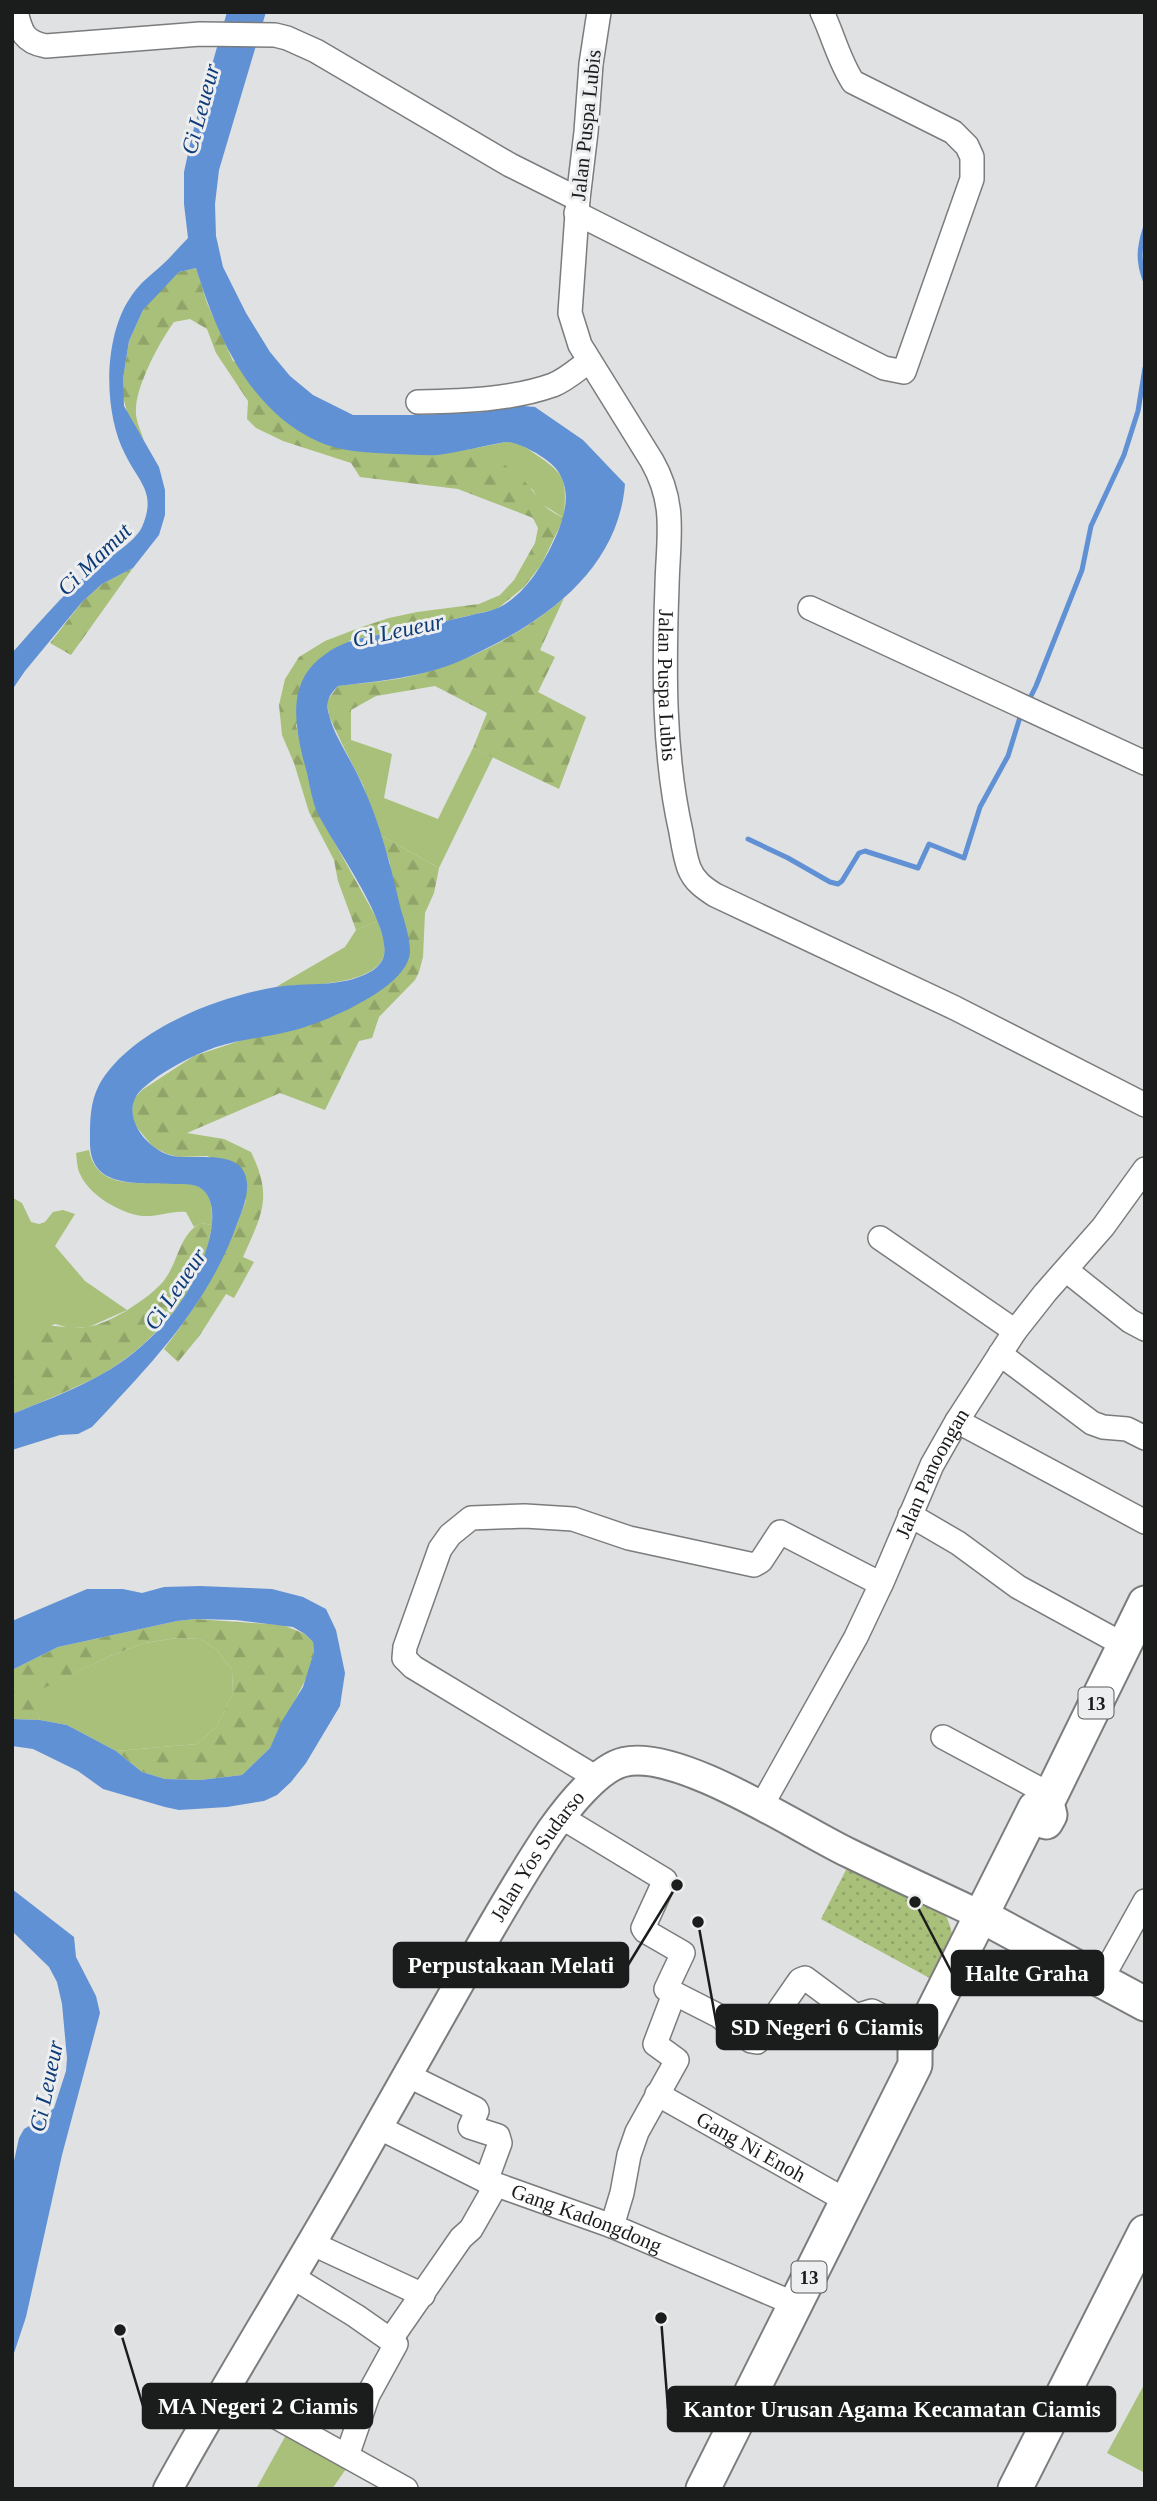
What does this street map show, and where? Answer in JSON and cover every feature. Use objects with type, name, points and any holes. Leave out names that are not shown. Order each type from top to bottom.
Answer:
[{"type":"highway","name":"13","points":[[703,2489],[847,2201],[917,2050],[988,1919],[1035,1808],[1049,1799],[1145,1602]]},
{"type":"highway","points":[[988,1919],[1145,2004]]},
{"type":"highway","points":[[1015,2489],[1145,2231]]},
{"type":"main road","name":"Jalan Yos Sudarso","points":[[168,2489],[492,1927],[561,1817],[597,1778],[623,1762],[652,1760],[682,1769],[762,1805],[846,1852],[988,1919]]},
{"type":"street","points":[[16,12],[25,38],[46,46],[200,34],[275,35],[287,38],[316,51],[577,206],[884,368],[904,372],[972,179],[972,157],[967,146],[953,132],[853,82],[846,72],[832,31],[822,12]]},
{"type":"street","name":"Jalan Puspa Lubis","points":[[599,12],[577,206],[570,313],[575,334],[589,361],[662,478],[666,494],[671,527],[667,584],[666,679],[670,758],[676,811],[690,870],[695,878],[715,895],[1002,1031],[1145,1105]]},
{"type":"street","points":[[418,402],[489,398],[545,387],[561,381],[589,361]]},
{"type":"street","points":[[810,608],[1145,763]]},
{"type":"street","name":"Jalan Panoongan","points":[[762,1805],[856,1637],[932,1465],[957,1421],[1015,1331],[1103,1227],[1145,1169]]},
{"type":"street","points":[[880,1238],[1015,1331]]},
{"type":"street","points":[[1066,1270],[1143,1324]]},
{"type":"street","points":[[1000,1354],[1092,1423],[1127,1429],[1145,1438]]},
{"type":"street","points":[[957,1421],[1145,1522]]},
{"type":"street","points":[[910,1515],[958,1543],[1018,1587],[1124,1646]]},
{"type":"street","points":[[597,1778],[413,1667],[404,1658],[405,1647],[440,1549],[462,1524],[471,1518],[525,1516],[573,1519],[629,1538],[754,1565],[761,1561],[780,1532],[881,1584]]},
{"type":"street","points":[[943,1737],[1049,1799]]},
{"type":"street","points":[[561,1817],[666,1880],[643,1928],[682,1951],[666,1989],[719,2016],[754,2043],[800,1980],[805,1978],[856,2017],[872,2011],[917,2050]]},
{"type":"street","points":[[1101,1980],[1145,1901]]},
{"type":"street","points":[[612,2226],[637,2133],[677,2060],[655,2044],[674,1994]]},
{"type":"street","points":[[391,2339],[461,2238],[471,2230],[491,2183],[500,2143],[498,2136],[470,2127],[476,2109],[407,2076]]},
{"type":"street","name":"Gang Ni Enoh","points":[[657,2094],[847,2201]]},
{"type":"street","name":"Gang Kadongdong","points":[[378,2127],[491,2183],[612,2226],[795,2304]]},
{"type":"street","points":[[311,2243],[423,2295]]},
{"type":"street","points":[[291,2276],[391,2339],[395,2346],[368,2395],[347,2456]]},
{"type":"street","points":[[224,2388],[406,2489]]},
{"type":"green space","points":[[196,268],[207,303],[233,361],[436,455],[468,450],[495,459],[519,476],[545,507],[564,518],[541,565],[524,587],[497,609],[350,640],[296,725],[316,809],[378,921],[356,930],[338,881],[334,860],[309,812],[282,735],[279,705],[285,679],[299,657],[325,641],[389,618],[479,604],[500,595],[514,580],[535,543],[538,528],[533,518],[458,489],[360,477],[351,463],[283,441],[256,428],[247,419],[248,401],[216,353],[207,329],[190,319],[174,322],[145,375],[137,398],[136,412],[144,440],[129,419],[123,397],[129,341],[143,310],[157,294],[179,272]]},
{"type":"green space","points":[[506,442],[525,447],[559,474],[563,480],[565,495],[564,518],[540,503],[533,490],[484,455],[466,450]]},
{"type":"green space","points":[[133,568],[71,655],[50,643],[82,602],[102,584]]},
{"type":"green space","points":[[564,598],[540,650],[555,657],[538,692],[586,717],[559,789],[473,748],[487,713],[435,686],[376,696],[351,710],[351,740],[343,746],[329,716],[327,701],[338,686],[398,679],[470,657],[510,637]]},
{"type":"green space","points":[[351,740],[392,754],[384,798],[438,819],[473,748],[493,757],[439,868],[380,835],[363,785],[343,746]]},
{"type":"green space","points":[[380,835],[439,868],[434,893],[425,913],[423,957],[419,972],[415,980],[379,1017],[372,1038],[359,1041],[325,1110],[280,1093],[187,1133],[224,1139],[251,1152],[262,1181],[263,1194],[260,1217],[243,1257],[254,1262],[234,1298],[226,1294],[200,1335],[178,1362],[164,1349],[211,1278],[230,1241],[246,1200],[208,1156],[179,1157],[153,1147],[135,1125],[132,1114],[133,1100],[142,1090],[194,1056],[367,999],[397,976],[390,863]]},
{"type":"green space","points":[[378,921],[385,949],[383,958],[376,967],[351,979],[276,987],[345,947],[356,930]]},
{"type":"green space","points":[[89,1150],[96,1168],[109,1178],[126,1182],[181,1183],[196,1186],[206,1193],[210,1201],[212,1225],[201,1223],[194,1227],[186,1212],[143,1216],[125,1212],[107,1202],[84,1182],[79,1172],[76,1153]]},
{"type":"green space","points":[[13,1198],[22,1203],[31,1222],[45,1222],[53,1212],[63,1210],[75,1214],[55,1246],[85,1281],[127,1310],[89,1327],[70,1328],[55,1324],[12,1345]]},
{"type":"green space","points":[[201,1223],[212,1225],[205,1256],[187,1293],[159,1329],[126,1358],[91,1380],[12,1414],[11,1360],[18,1335],[42,1326],[91,1326],[126,1311],[159,1286],[171,1269],[184,1240]]},
{"type":"green space","points":[[196,1619],[283,1625],[305,1634],[313,1642],[311,1669],[270,1748],[242,1775],[200,1780],[165,1779],[142,1772],[116,1751],[197,1744],[217,1726],[233,1693],[232,1670],[216,1649],[200,1639],[177,1638],[144,1643],[110,1656],[32,1694],[40,1720],[12,1719],[12,1670],[58,1647]]},
{"type":"green space","points":[[177,1638],[200,1639],[216,1649],[232,1670],[233,1693],[217,1726],[197,1744],[116,1751],[67,1725],[40,1720],[31,1694],[110,1656],[144,1643]]},
{"type":"green space","points":[[849,1864],[946,1916],[952,1935],[951,1949],[935,1981],[821,1919]]},
{"type":"green space","points":[[1145,2383],[1145,2473],[1107,2453]]},
{"type":"green space","points":[[286,2435],[346,2469],[332,2489],[256,2489]]},
{"type":"water","name":"Ci Leueur","points":[[227,12],[266,12],[219,170],[215,204],[216,236],[223,267],[246,313],[270,352],[290,376],[313,395],[353,415],[485,412],[512,405],[535,407],[583,440],[625,484],[620,511],[611,536],[598,559],[582,580],[543,615],[497,643],[453,664],[401,678],[338,686],[330,696],[327,706],[331,723],[368,797],[389,861],[409,941],[410,952],[406,965],[381,990],[325,1020],[295,1030],[216,1047],[187,1059],[142,1089],[135,1098],[133,1118],[143,1137],[151,1145],[169,1155],[179,1157],[227,1159],[244,1171],[247,1188],[241,1214],[225,1254],[194,1308],[156,1357],[92,1427],[78,1434],[60,1435],[12,1450],[12,1414],[93,1379],[114,1367],[151,1338],[182,1301],[194,1280],[210,1236],[210,1200],[197,1186],[117,1180],[97,1167],[91,1155],[91,1112],[99,1085],[113,1065],[153,1032],[202,1008],[276,987],[324,984],[359,977],[372,971],[383,958],[384,941],[379,924],[314,803],[297,726],[296,710],[302,680],[323,656],[346,643],[487,611],[508,602],[526,586],[541,566],[557,534],[566,504],[563,480],[555,468],[535,453],[512,443],[438,455],[376,453],[326,445],[293,427],[272,410],[239,368],[214,319],[196,268],[179,272],[143,310],[129,341],[123,379],[124,406],[159,467],[165,490],[165,515],[159,535],[133,568],[102,584],[82,602],[12,690],[12,653],[70,590],[133,539],[142,527],[146,515],[147,496],[125,454],[113,417],[109,374],[111,352],[122,312],[132,295],[188,238],[184,172]]},
{"type":"water","points":[[164,1587],[272,1589],[303,1597],[326,1609],[336,1630],[345,1673],[340,1706],[306,1763],[277,1795],[264,1801],[227,1807],[179,1810],[103,1789],[78,1771],[33,1749],[12,1746],[12,1719],[40,1720],[67,1725],[116,1751],[142,1772],[165,1779],[200,1780],[242,1775],[270,1748],[282,1721],[303,1687],[314,1652],[313,1642],[293,1627],[236,1620],[177,1621],[58,1647],[12,1670],[12,1621],[87,1589],[123,1589],[142,1593]]},
{"type":"water","points":[[12,1889],[74,1937],[76,1957],[96,1996],[100,2013],[62,2155],[26,2317],[12,2359],[12,2170],[19,2138],[24,2129],[54,2108],[66,2071],[67,2058],[57,1982],[49,1967],[12,1931]]},
{"type":"waterway","points":[[1145,229],[1140,255],[1145,280]]},
{"type":"waterway","points":[[1028,702],[1082,570],[1091,526],[1124,455],[1138,411],[1145,368]]},
{"type":"waterway","points":[[748,839],[838,884],[859,853],[865,851],[918,868],[929,844],[964,858],[980,807],[1008,756],[1021,714]]},
{"type":"place","name":"Perpustakaan Melati","points":[[677,1885]]},
{"type":"place","name":"Halte Graha","points":[[915,1902]]},
{"type":"place","name":"SD Negeri 6 Ciamis","points":[[698,1922]]},
{"type":"place","name":"Kantor Urusan Agama Kecamatan Ciamis","points":[[661,2318]]},
{"type":"place","name":"MA Negeri 2 Ciamis","points":[[120,2330]]},
{"type":"water label","name":"Ci Mamut","points":[[94,559]]}]
